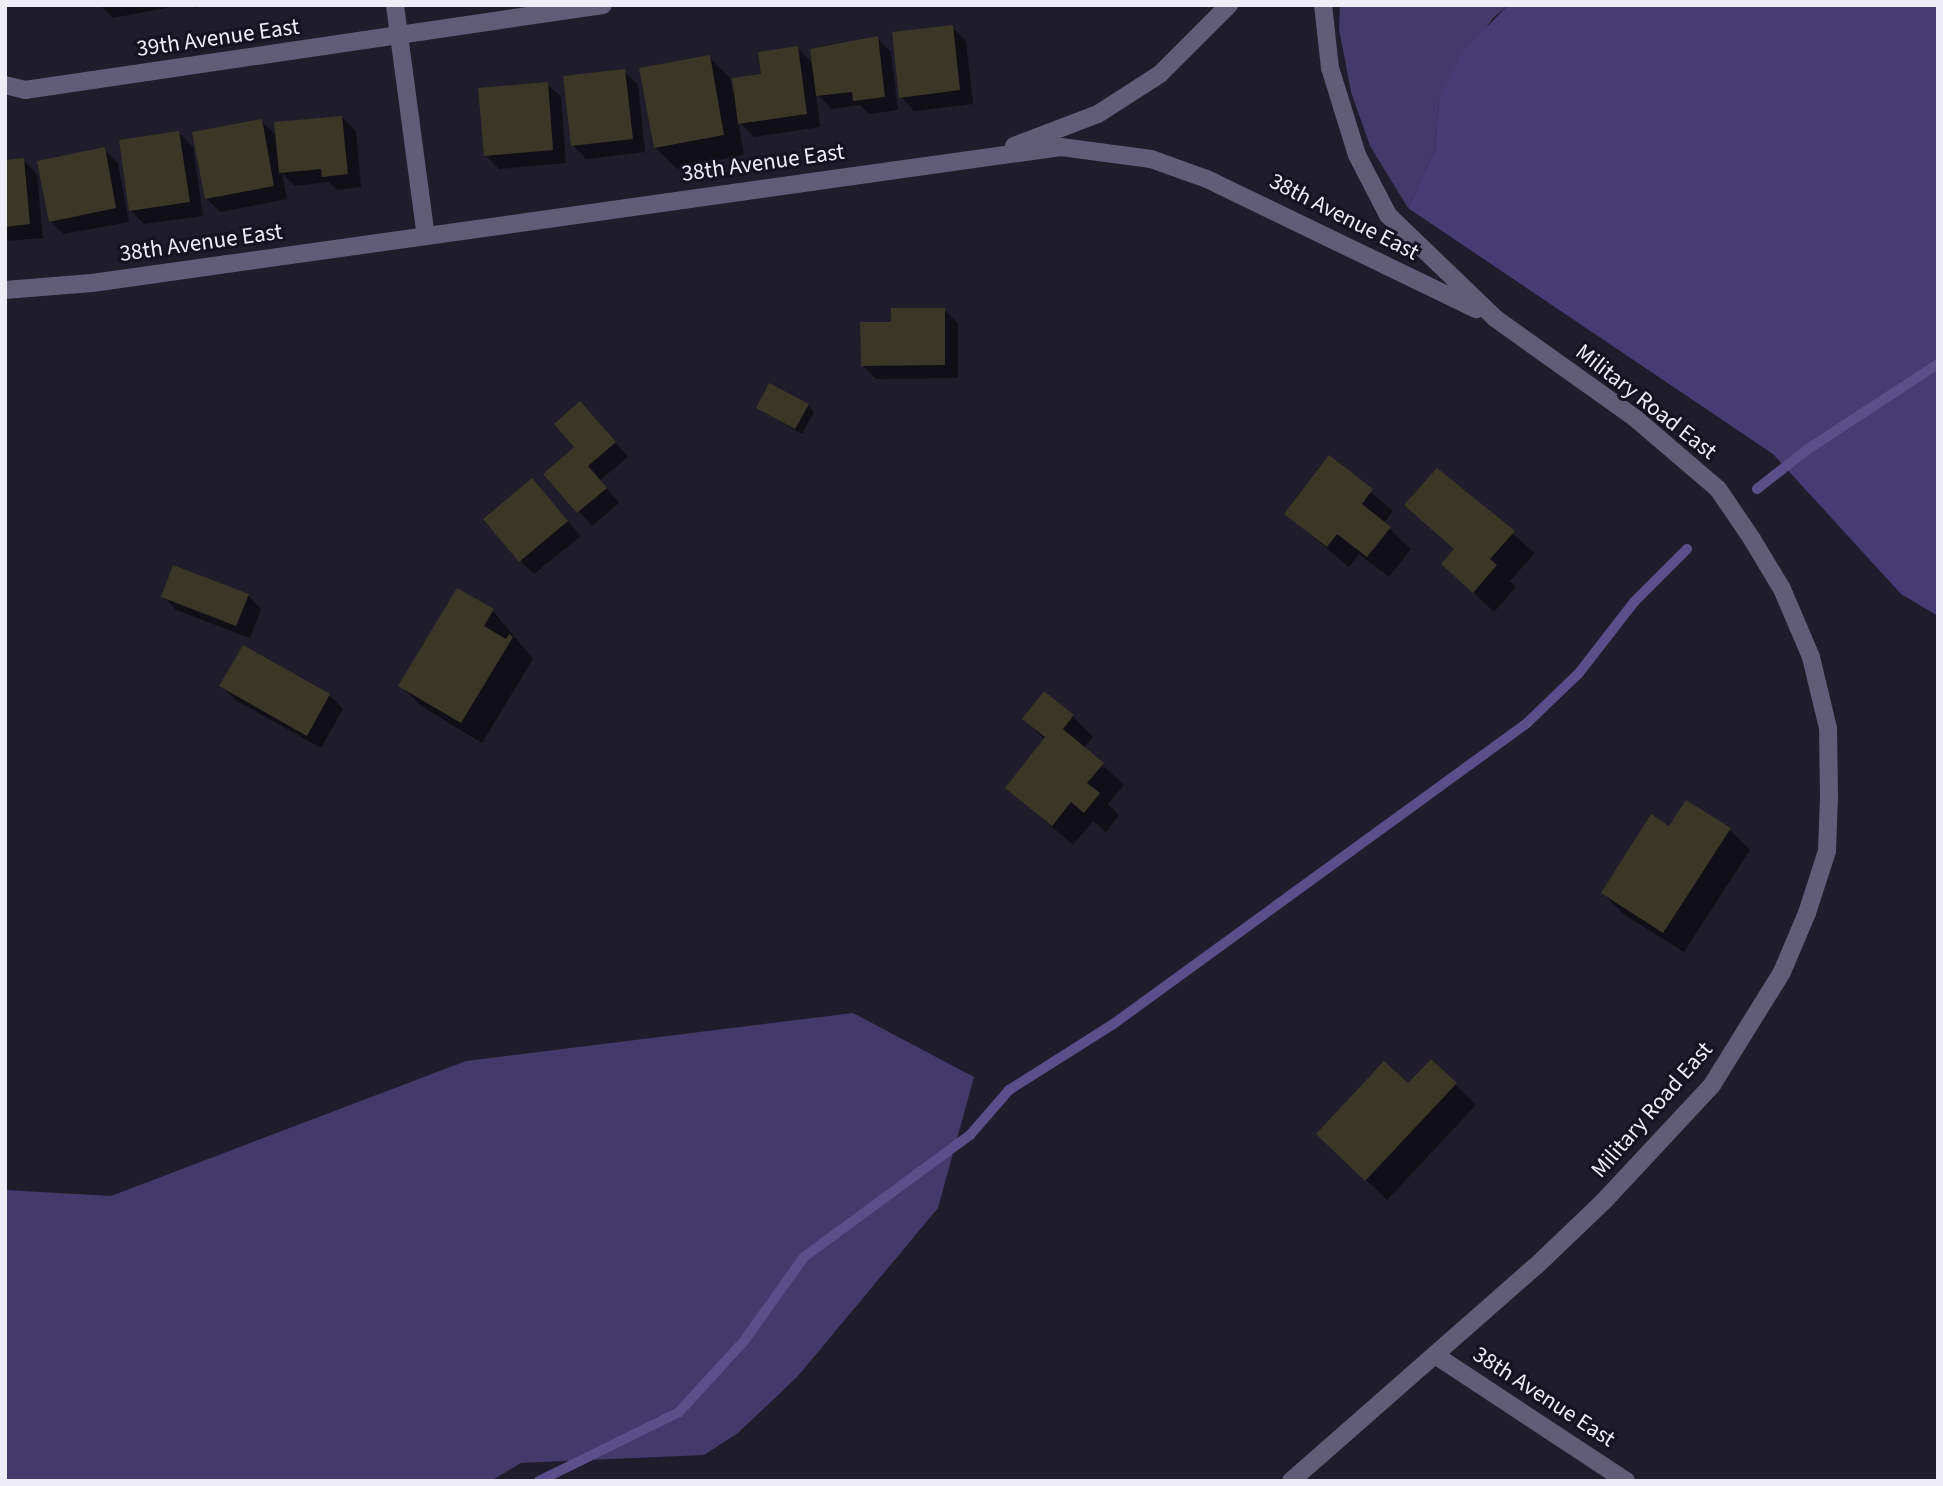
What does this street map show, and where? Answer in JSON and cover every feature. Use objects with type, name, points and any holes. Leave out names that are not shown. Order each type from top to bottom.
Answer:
[{"type":"street","points":[[395,5],[426,236]]},
{"type":"street","name":"39th Avenue East","points":[[5,86],[25,90],[400,37],[603,5]]},
{"type":"street","points":[[991,155],[1098,114],[1160,74],[1206,33],[1229,5]]},
{"type":"street","name":"Military Road East","points":[[1291,1481],[1435,1355],[1604,1201],[1712,1085],[1782,972],[1827,851],[1828,729],[1811,657],[1782,589],[1718,489],[1635,418],[1495,318],[1388,215],[1349,130],[1330,68],[1323,5]]},
{"type":"street","name":"38th Avenue East","points":[[5,290],[92,283],[1061,147],[1151,159],[1283,212],[1495,318]]},
{"type":"street","name":"38th Avenue East","points":[[1435,1355],[1626,1481]]},
{"type":"shaded area","points":[[1340,5],[1508,5],[1492,19],[1439,100],[1435,150],[1408,208],[1370,146],[1351,92],[1339,29]]},
{"type":"shaded area","points":[[1508,5],[1938,5],[1938,616],[1901,594],[1773,454],[1408,208],[1435,150],[1439,100],[1461,54]]},
{"type":"shaded area","points":[[853,1013],[974,1077],[938,1208],[798,1376],[738,1433],[704,1455],[521,1463],[491,1481],[5,1481],[5,1190],[111,1196],[466,1061]]},
{"type":"building","points":[[953,25],[960,90],[899,98],[892,32]]},
{"type":"building","points":[[878,36],[885,97],[853,101],[852,92],[816,96],[810,49]]},
{"type":"building","points":[[798,46],[807,114],[738,124],[732,78],[761,74],[758,52]]},
{"type":"building","points":[[710,55],[724,135],[654,148],[639,68]]},
{"type":"building","points":[[625,69],[633,139],[571,146],[563,76]]},
{"type":"building","points":[[548,82],[553,150],[484,156],[478,88]]},
{"type":"building","points":[[342,116],[348,174],[322,177],[321,169],[279,173],[274,122]]},
{"type":"building","points":[[262,119],[274,186],[205,199],[192,132]]},
{"type":"building","points":[[179,131],[190,202],[129,211],[119,140]]},
{"type":"building","points":[[105,147],[116,208],[49,222],[37,161]]},
{"type":"building","points":[[24,158],[30,224],[5,227],[5,160]]},
{"type":"building","points":[[891,308],[945,308],[945,365],[861,366],[860,322],[891,322]]},
{"type":"building","points":[[769,383],[809,404],[795,429],[756,408]]},
{"type":"building","points":[[580,401],[616,442],[588,466],[607,488],[577,513],[543,474],[574,447],[554,424]]},
{"type":"building","points":[[1329,455],[1373,489],[1362,504],[1391,527],[1367,557],[1337,534],[1327,547],[1284,514]]},
{"type":"building","points":[[1437,468],[1515,531],[1490,559],[1497,565],[1473,593],[1441,564],[1454,549],[1404,505]]},
{"type":"building","points":[[532,478],[568,521],[519,562],[483,519]]},
{"type":"building","points":[[173,565],[249,594],[236,626],[161,597]]},
{"type":"building","points":[[457,588],[494,609],[484,626],[506,639],[509,634],[513,637],[461,723],[398,686]]},
{"type":"building","points":[[243,645],[330,694],[307,736],[219,686]]},
{"type":"building","points":[[1044,691],[1074,715],[1063,729],[1104,763],[1087,783],[1100,793],[1084,813],[1071,802],[1052,826],[1005,788],[1045,737],[1022,719]]},
{"type":"building","points":[[1686,800],[1731,828],[1663,933],[1601,893],[1651,814],[1669,826]]},
{"type":"building","points":[[1431,1059],[1457,1083],[1365,1181],[1316,1134],[1384,1061],[1408,1083]]},
{"type":"waterway","points":[[1757,489],[1808,449],[1938,364]]},
{"type":"waterway","points":[[539,1481],[679,1412],[744,1341],[804,1257],[970,1135],[1009,1090],[1112,1025],[1527,723],[1579,673],[1634,602],[1687,549]]}]
